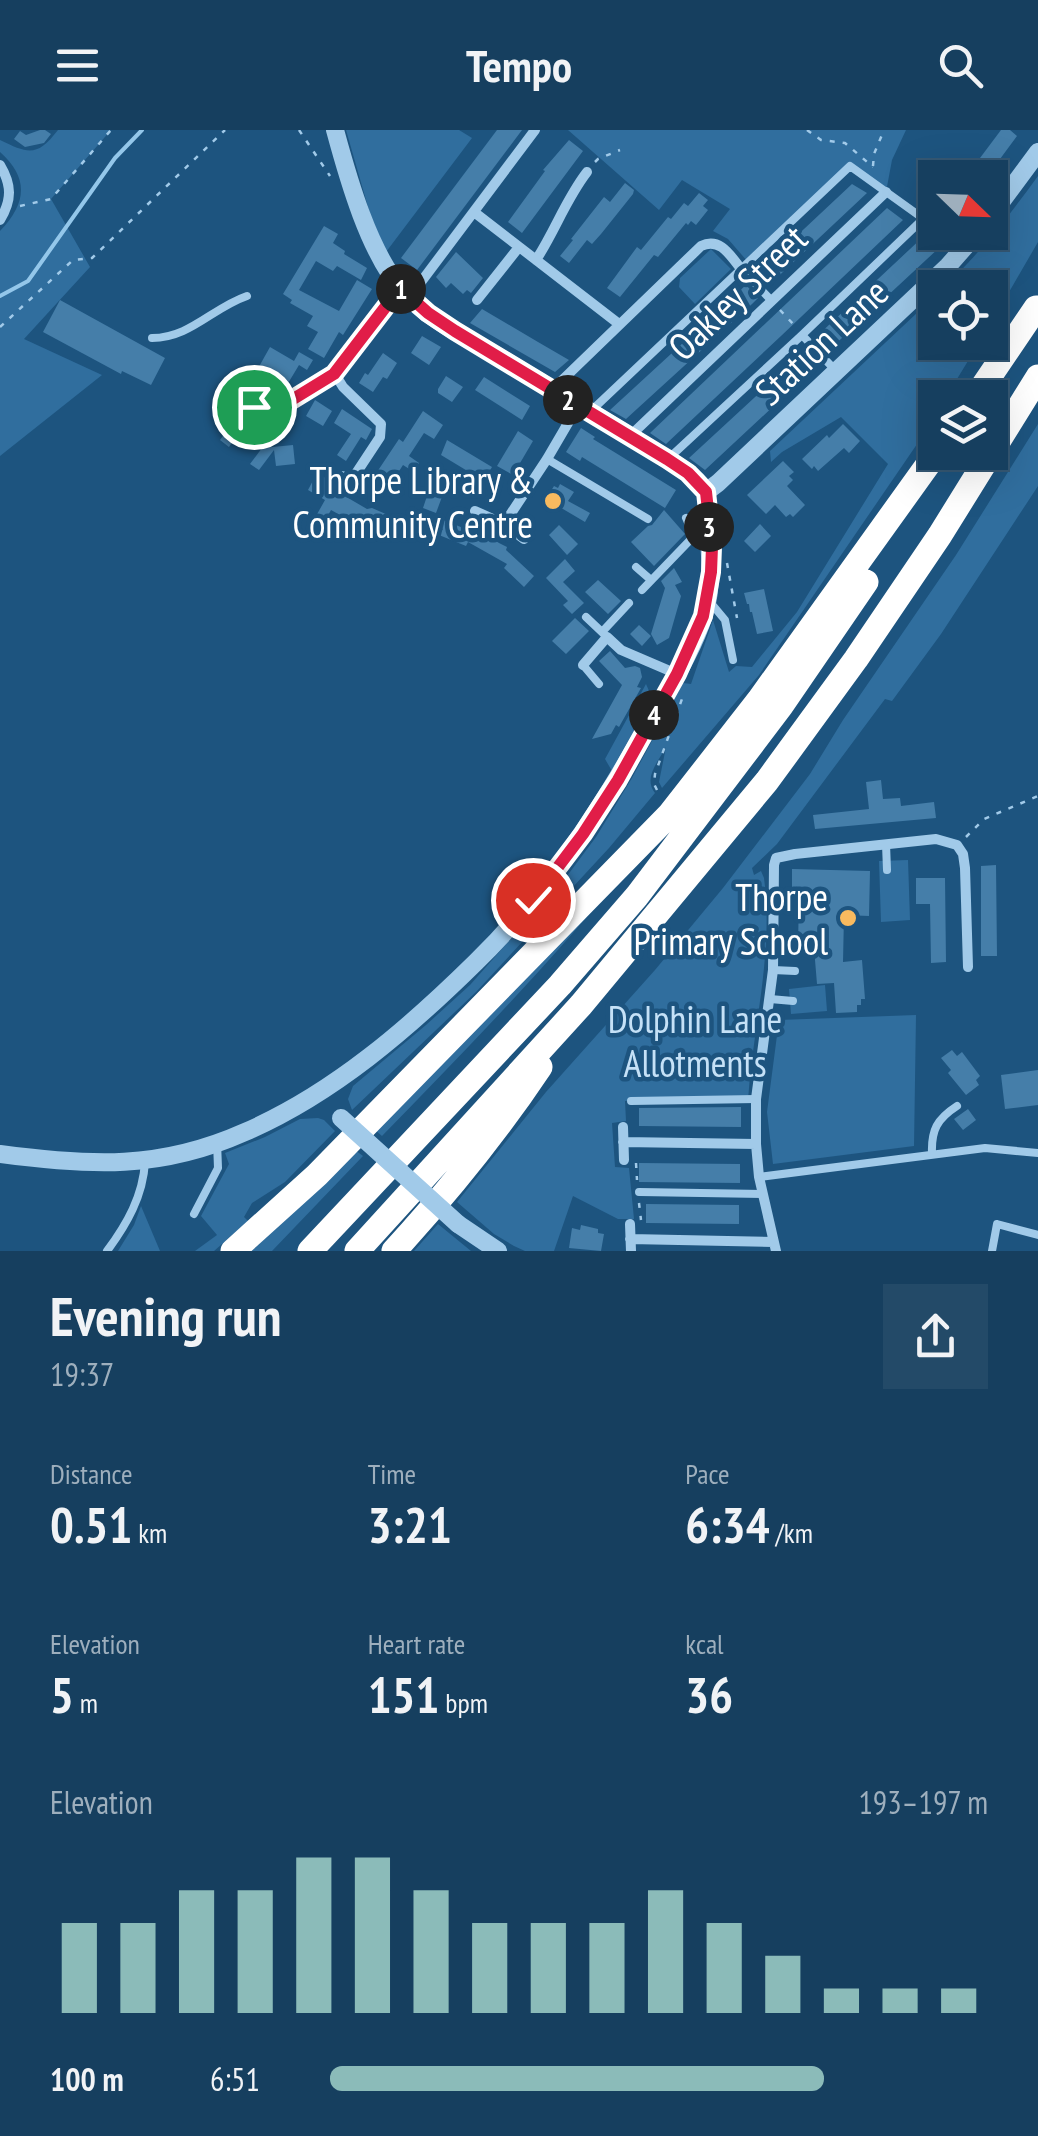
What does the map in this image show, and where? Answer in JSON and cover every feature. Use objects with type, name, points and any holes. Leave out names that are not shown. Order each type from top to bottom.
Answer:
[{"type":"highway","points":[[987,380],[1037,306]]},
{"type":"highway","points":[[996,380],[1037,306]]},
{"type":"highway","points":[[356,1251],[581,1004],[768,781],[940,536],[1038,377]]},
{"type":"highway","points":[[233,1251],[331,1161],[670,814],[760,700],[924,470]]},
{"type":"highway","points":[[310,1251],[546,1000],[636,896],[781,706],[941,470]]},
{"type":"highway","points":[[394,1251],[504,1120],[581,1004]]},
{"type":"street","points":[[0,1154],[73,1163],[144,1162],[183,1154],[244,1133],[319,1092],[397,1034],[478,960],[533,900],[583,834],[677,674],[703,616],[707,598],[706,492],[667,459],[455,331],[405,293],[382,259],[350,186],[334,130]]},
{"type":"street","points":[[254,407],[272,412],[334,374],[474,212],[535,130]]},
{"type":"street","points":[[1008,193],[1038,152]]},
{"type":"street","points":[[0,165],[8,180],[10,197],[0,220]]},
{"type":"street","points":[[536,260],[587,172]]},
{"type":"street","name":"Oakley Street","points":[[630,436],[886,192]]},
{"type":"street","points":[[474,212],[619,324]]},
{"type":"street","points":[[552,390],[701,246],[718,244],[741,269]]},
{"type":"street","points":[[477,300],[518,247]]},
{"type":"street","name":"Station Lane","points":[[706,492],[962,250]]},
{"type":"street","points":[[334,374],[381,424],[380,438],[352,481]]},
{"type":"street","points":[[504,524],[584,409]]},
{"type":"street","points":[[272,412],[275,430]]},
{"type":"street","points":[[476,511],[524,539]]},
{"type":"street","points":[[583,665],[604,634],[621,650],[677,674]]},
{"type":"street","points":[[804,836],[806,853]]},
{"type":"street","points":[[630,1224],[634,1243],[774,1246],[759,1177],[756,1100],[774,970],[776,858],[936,839],[957,844],[965,868],[968,967]]},
{"type":"street","points":[[319,1092],[340,1118],[458,1224],[498,1251]]},
{"type":"street","points":[[622,1127],[629,1142],[624,1160]]},
{"type":"street","points":[[629,1142],[756,1144]]},
{"type":"lane","points":[[584,409],[850,166],[918,214]]},
{"type":"lane","points":[[667,459],[918,223]]},
{"type":"lane","points":[[741,269],[771,300]]},
{"type":"lane","points":[[152,338],[185,332],[230,302],[247,296]]},
{"type":"lane","points":[[802,334],[836,371]]},
{"type":"lane","points":[[547,459],[648,519]]},
{"type":"lane","points":[[642,590],[705,539],[686,518]]},
{"type":"lane","points":[[636,566],[651,580]]},
{"type":"lane","points":[[707,598],[725,620],[734,660]]},
{"type":"lane","points":[[586,617],[604,634],[629,603]]},
{"type":"lane","points":[[583,665],[599,684]]},
{"type":"lane","points":[[886,844],[887,870]]},
{"type":"lane","points":[[774,970],[795,971]]},
{"type":"lane","points":[[770,999],[792,1002]]},
{"type":"lane","points":[[631,1102],[756,1100]]},
{"type":"lane","points":[[932,1154],[932,1139],[941,1117],[958,1106]]},
{"type":"lane","points":[[194,1214],[218,1168],[216,1142]]},
{"type":"lane","points":[[759,1177],[986,1148],[1038,1153]]},
{"type":"lane","points":[[107,1251],[132,1212],[144,1176],[144,1162]]},
{"type":"lane","points":[[638,1192],[762,1194]]},
{"type":"lane","points":[[992,1251],[997,1224],[1038,1234]]},
{"type":"path","points":[[6,209],[51,199],[111,130]]},
{"type":"path","points":[[0,327],[73,260],[92,258],[225,130]]},
{"type":"path","points":[[299,130],[340,188],[350,186]]},
{"type":"path","points":[[808,130],[821,140],[845,143],[873,166],[884,130]]},
{"type":"path","points":[[587,172],[598,159],[620,150]]},
{"type":"path","points":[[771,300],[802,334]]},
{"type":"path","points":[[705,539],[724,550],[738,618],[725,620]]},
{"type":"path","points":[[657,790],[655,774],[682,699]]},
{"type":"path","points":[[957,844],[984,819],[1038,796]]},
{"type":"path","points":[[629,1142],[638,1192],[634,1243]]},
{"type":"green space","points":[[58,130],[111,130],[51,199],[90,267],[24,339],[102,375],[0,456],[0,231],[20,201],[21,191],[16,171],[0,152],[0,140],[26,150],[38,149]]},
{"type":"green space","points":[[346,130],[459,130],[472,138],[386,252],[370,214]]},
{"type":"green space","points":[[568,130],[906,130],[892,160],[886,192],[849,166],[748,262],[728,239],[713,231],[730,209],[682,180],[659,210]]},
{"type":"green space","points":[[1038,176],[1038,242],[1008,294],[1008,270],[961,270],[980,250],[1008,250],[1008,216]]},
{"type":"green space","points":[[711,249],[731,269],[695,304],[679,287],[680,278]]},
{"type":"green space","points":[[918,312],[918,360],[969,360],[956,380],[918,380],[918,443],[759,675],[662,788],[659,782],[666,747],[651,776],[655,793],[609,848],[476,992],[352,1110],[348,1099],[353,1086],[470,985],[596,837],[683,683],[691,684],[713,620],[729,672],[736,666],[752,667],[797,612],[888,464],[841,417],[771,462],[770,451]]},
{"type":"green space","name":"Dolphin Lane Allotments","points":[[1038,424],[1038,486],[892,701],[885,699],[777,844],[752,868],[754,875],[761,871],[764,878],[766,934],[748,1100],[625,1101],[626,1121],[612,1123],[615,1167],[629,1168],[634,1219],[618,1219],[573,1196],[554,1251],[525,1251],[494,1234],[457,1202],[546,1092],[723,888],[810,774]]},
{"type":"green space","points":[[646,684],[653,700],[612,771],[605,759]]},
{"type":"green space","points":[[908,860],[910,920],[881,922],[879,861]]},
{"type":"green space","points":[[629,867],[446,1070],[382,1136],[375,1130]]},
{"type":"green space","points":[[825,985],[827,1011],[791,1014],[789,989]]},
{"type":"green space","points":[[916,1015],[914,1146],[773,1164],[767,1112],[779,1020]]},
{"type":"green space","points":[[318,1118],[335,1131],[285,1182],[252,1203],[244,1217],[248,1221],[214,1251],[195,1251],[217,1235],[201,1216],[229,1164],[225,1153],[300,1119]]},
{"type":"green space","points":[[355,1150],[363,1156],[272,1251],[252,1251]]},
{"type":"green space","points":[[141,1206],[160,1251],[118,1251],[134,1225]]},
{"type":"green space","points":[[438,1224],[471,1251],[414,1251]]},
{"type":"building","points":[[40,130],[51,134],[44,143],[25,147],[14,139],[20,131],[26,135]]},
{"type":"building","points":[[497,130],[522,130],[417,270],[401,258]]},
{"type":"building","points":[[1001,130],[1010,130],[1017,136],[999,160],[978,160]]},
{"type":"building","points":[[569,140],[583,151],[522,233],[508,222]]},
{"type":"building","points":[[625,183],[634,190],[633,194],[601,234],[592,244],[587,240],[569,263],[560,256],[604,197],[610,202]]},
{"type":"building","points":[[852,184],[867,193],[768,286],[756,274]]},
{"type":"building","points":[[699,193],[708,200],[703,206],[708,210],[696,225],[686,223],[620,297],[607,288],[637,247],[641,250],[668,217],[671,219],[684,203],[688,206]]},
{"type":"building","points":[[887,208],[903,220],[666,444],[650,433]]},
{"type":"building","points":[[324,226],[338,234],[333,243],[344,254],[367,268],[361,280],[337,266],[333,271],[316,261],[299,290],[339,311],[357,280],[372,289],[324,358],[308,349],[318,332],[307,326],[313,316],[290,303],[292,300],[283,294]]},
{"type":"building","points":[[918,242],[918,250],[937,250],[828,351],[815,338]]},
{"type":"building","points":[[456,252],[483,278],[471,293],[467,290],[463,294],[451,283],[446,288],[436,277]]},
{"type":"building","points":[[746,285],[758,298],[752,304],[626,419],[610,410]]},
{"type":"building","points":[[60,300],[165,358],[151,385],[122,371],[121,374],[43,332]]},
{"type":"building","points":[[482,309],[569,360],[555,372],[470,323]]},
{"type":"building","points":[[422,336],[441,347],[429,365],[411,353]]},
{"type":"building","points":[[270,347],[294,361],[299,352],[313,360],[307,370],[299,365],[284,390],[275,385],[266,401],[252,393],[258,382],[252,379]]},
{"type":"building","points":[[806,350],[819,364],[705,470],[689,458]]},
{"type":"building","points":[[383,353],[397,363],[373,392],[359,383]]},
{"type":"building","points":[[446,376],[463,387],[452,402],[438,393]]},
{"type":"building","points":[[484,377],[530,406],[522,420],[475,390]]},
{"type":"building","points":[[315,400],[332,411],[323,426],[306,416]]},
{"type":"building","points":[[223,403],[265,434],[254,448],[237,435],[229,447],[220,440],[228,429],[213,417]]},
{"type":"building","points":[[342,409],[372,429],[366,440],[361,437],[346,461],[337,455],[351,434],[334,423]]},
{"type":"building","points":[[423,411],[443,425],[434,439],[424,433],[409,456],[419,463],[414,472],[403,465],[392,482],[377,472]]},
{"type":"building","points":[[843,424],[860,441],[849,453],[844,448],[818,471],[814,466],[812,469],[802,459]]},
{"type":"building","points":[[581,428],[676,490],[665,508],[582,457],[580,461],[566,452]]},
{"type":"building","points":[[518,431],[533,441],[513,475],[497,466]]},
{"type":"building","points":[[447,440],[492,467],[484,481],[441,455]]},
{"type":"building","points":[[293,445],[295,464],[276,466],[274,450],[259,470],[250,464],[262,448]]},
{"type":"building","points":[[783,461],[794,472],[787,486],[805,505],[793,517],[786,517],[775,505],[766,514],[747,495]]},
{"type":"building","points":[[317,473],[334,483],[331,488],[367,509],[388,515],[380,531],[359,522],[351,536],[344,532],[349,520],[331,510],[325,521],[316,516],[325,500],[308,490]]},
{"type":"building","points":[[432,481],[446,486],[436,513],[423,508]]},
{"type":"building","points":[[560,484],[574,492],[568,501],[590,513],[585,522],[546,499],[554,486],[558,488]]},
{"type":"building","points":[[664,510],[685,534],[654,566],[631,542]]},
{"type":"building","points":[[428,514],[483,533],[507,547],[534,576],[524,587],[504,568],[507,564],[468,542],[466,546],[439,535],[443,529],[426,518]]},
{"type":"building","points":[[760,524],[771,536],[755,552],[744,541]]},
{"type":"building","points":[[559,525],[578,544],[567,555],[549,535]]},
{"type":"building","points":[[565,559],[575,571],[563,582],[584,603],[572,614],[563,605],[568,601],[546,578]]},
{"type":"building","points":[[674,568],[682,582],[675,585],[681,596],[669,638],[657,645],[651,634],[665,588],[661,581]]},
{"type":"building","points":[[598,580],[621,601],[608,614],[585,592]]},
{"type":"building","points":[[764,589],[773,631],[757,634],[744,593]]},
{"type":"building","points":[[575,618],[589,631],[566,654],[552,641]]},
{"type":"building","points":[[639,625],[651,636],[642,646],[630,634]]},
{"type":"building","points":[[610,651],[625,668],[640,668],[642,677],[637,687],[641,688],[619,727],[616,725],[611,734],[592,739],[622,685],[599,661]]},
{"type":"building","points":[[881,780],[883,799],[900,798],[901,806],[934,802],[936,818],[815,829],[813,815],[869,809],[866,782]]},
{"type":"building","points":[[996,865],[997,956],[981,956],[981,866]]},
{"type":"building","points":[[792,869],[870,871],[869,916],[844,915],[843,962],[862,960],[865,999],[857,1005],[857,1012],[836,1013],[834,983],[817,984],[814,948],[798,948],[799,892],[792,892]]},
{"type":"building","points":[[916,878],[945,878],[946,962],[931,963],[930,904],[916,904]]},
{"type":"building","points":[[952,1050],[957,1056],[962,1052],[980,1076],[976,1080],[979,1085],[966,1095],[941,1058]]},
{"type":"building","points":[[1038,1070],[1038,1105],[1005,1109],[1001,1075]]},
{"type":"building","points":[[741,1107],[741,1127],[639,1126],[639,1108]]},
{"type":"building","points":[[968,1109],[976,1120],[963,1130],[954,1119]]},
{"type":"building","points":[[639,1163],[740,1164],[740,1183],[639,1182]]},
{"type":"building","points":[[646,1204],[739,1205],[739,1224],[646,1223]]},
{"type":"building","points":[[581,1225],[604,1234],[601,1251],[569,1248],[572,1228],[580,1230]]},
{"type":"waterway","points":[[0,296],[28,281],[115,158],[142,130]]},
{"type":"place","name":"Thorpe Library & Community Centre","points":[[553,501]]},
{"type":"place","name":"Thorpe Primary School","points":[[848,918]]},
{"type":"route","points":[[254,407],[272,412],[334,374],[400,288],[455,331],[667,459],[706,492],[712,547],[703,616],[677,674],[618,780],[533,900]]}]
